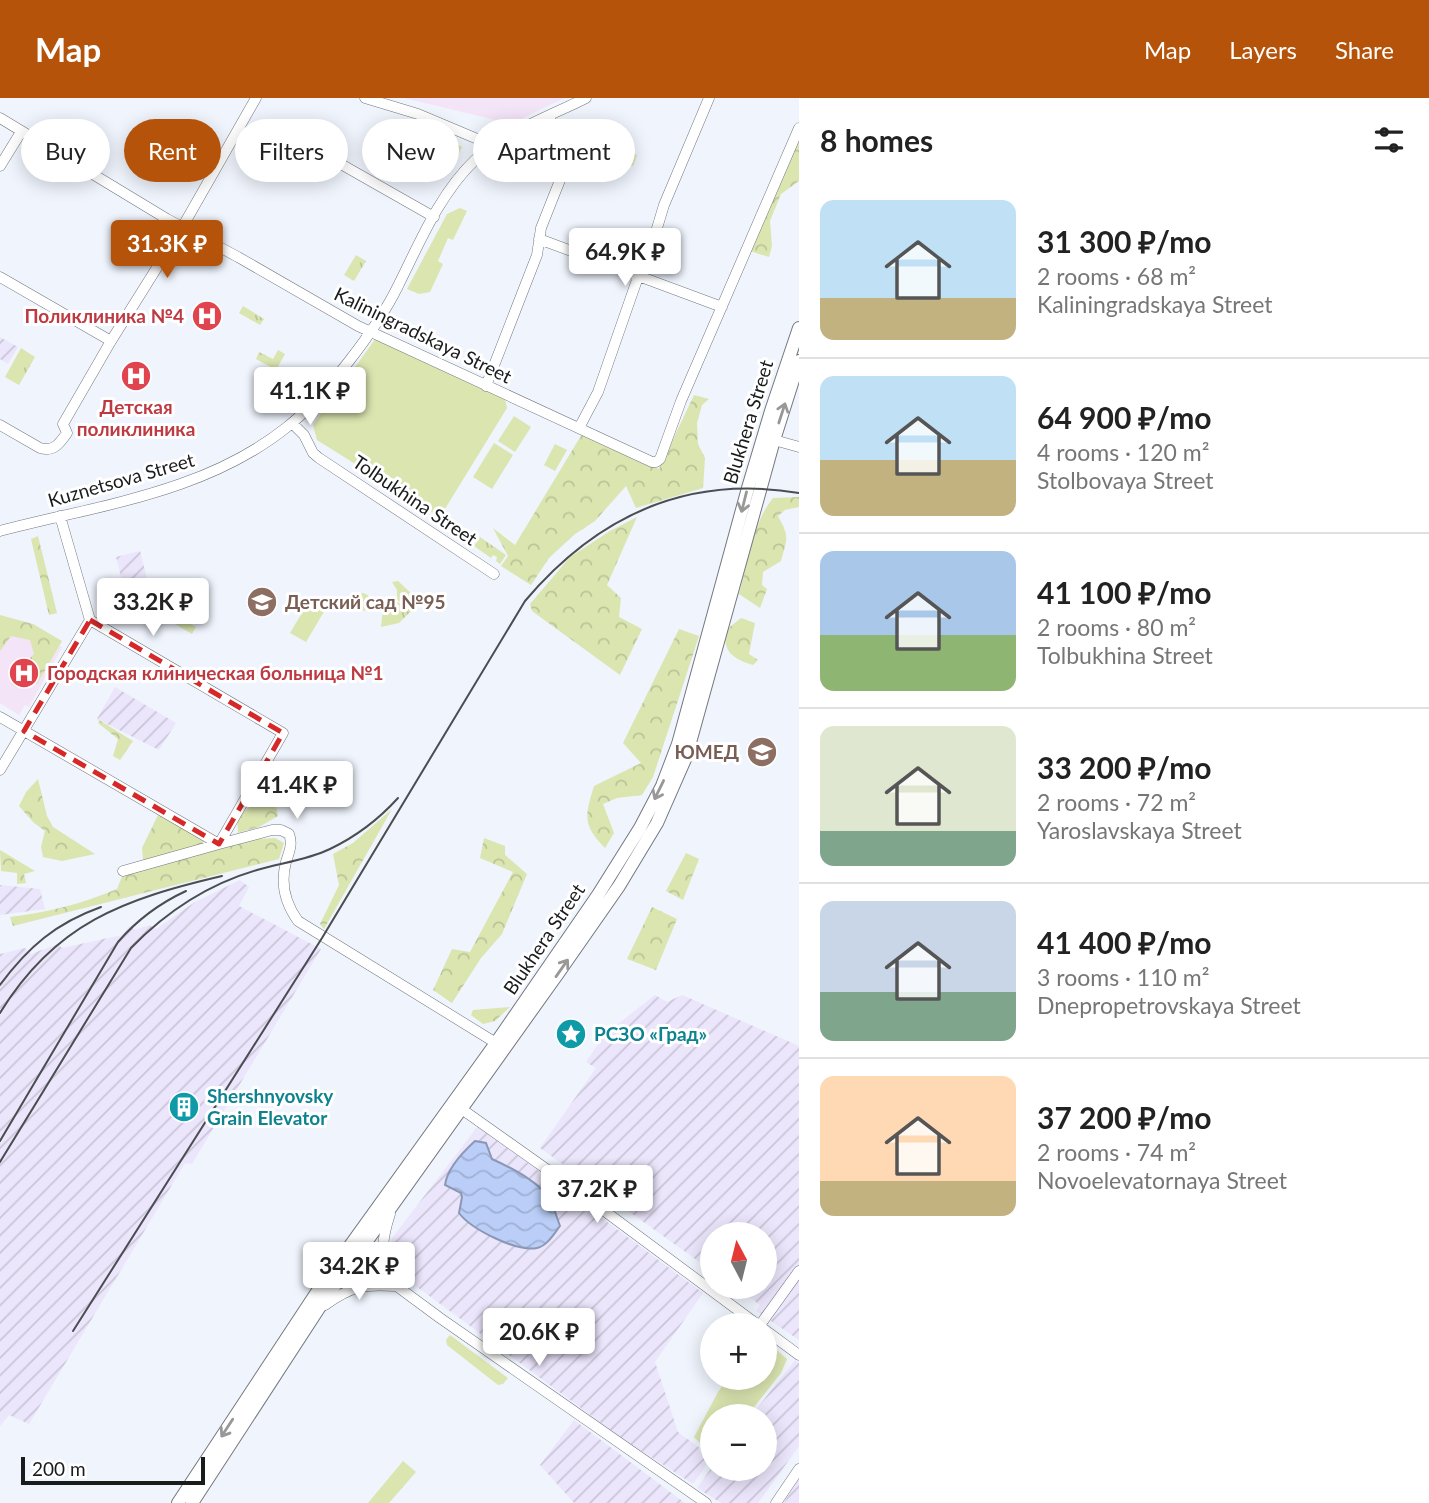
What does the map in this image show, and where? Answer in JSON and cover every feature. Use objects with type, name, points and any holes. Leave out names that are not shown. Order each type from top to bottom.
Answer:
[{"type":"main road","name":"Blukhera Street","points":[[500,1045],[640,828],[662,786],[682,732],[771,411],[799,328]]},
{"type":"main road","name":"Blukhera Street","points":[[192,1503],[319,1308],[457,1106],[619,886],[657,823],[676,782],[713,666],[774,440],[799,361]]},
{"type":"main road","name":"Blukhera Street","points":[[178,1503],[319,1289],[457,1106]]},
{"type":"street","points":[[0,425],[40,448],[47,450],[59,445],[67,433],[63,424],[183,226],[256,98]]},
{"type":"street","points":[[365,98],[418,114],[473,137]]},
{"type":"street","name":"Kuznetsova Street","points":[[545,119],[586,98]]},
{"type":"street","points":[[579,428],[598,392],[638,277],[645,268],[664,205],[709,98]]},
{"type":"street","points":[[486,386],[537,255],[541,228],[566,165],[564,159],[567,151],[549,117]]},
{"type":"street","name":"Kaliningradskaya Street","points":[[0,118],[21,132]]},
{"type":"street","points":[[539,239],[722,307],[799,128]]},
{"type":"street","points":[[0,166],[21,132]]},
{"type":"street","name":"Kuznetsova Street","points":[[0,531],[198,479],[264,443],[292,423],[317,397],[369,331],[397,288],[435,217],[465,171],[473,164]]},
{"type":"street","points":[[348,168],[435,217]]},
{"type":"street","name":"Kaliningradskaya Street","points":[[105,182],[369,331],[652,462],[660,459],[681,401],[722,307]]},
{"type":"street","points":[[0,277],[111,341]]},
{"type":"street","name":"Tolbukhina Street","points":[[292,423],[304,435],[313,453],[319,458],[495,574]]},
{"type":"street","points":[[774,440],[799,447]]},
{"type":"street","points":[[60,516],[90,620],[283,733],[219,844]]},
{"type":"street","points":[[0,770],[90,620]]},
{"type":"street","points":[[0,717],[219,844]]},
{"type":"street","points":[[123,871],[272,830],[281,830],[289,834],[291,845],[283,889],[298,921],[500,1045]]},
{"type":"street","points":[[457,1106],[743,1313]]},
{"type":"street","points":[[393,1203],[383,1234],[384,1260],[388,1274],[396,1286]]},
{"type":"street","points":[[356,1256],[706,1503]]},
{"type":"street","points":[[768,1313],[799,1271]]},
{"type":"street","points":[[319,1308],[352,1288],[396,1286]]},
{"type":"street","points":[[777,1339],[799,1355]]},
{"type":"street","points":[[776,1503],[799,1469]]},
{"type":"highlighted area","points":[[90,620],[283,733],[219,844],[24,731]]},
{"type":"shaded area","points":[[404,98],[564,98],[521,119],[492,119]]},
{"type":"shaded area","points":[[0,337],[18,347],[8,364],[0,359]]},
{"type":"shaded area","points":[[140,551],[149,586],[125,592],[116,557]]},
{"type":"shaded area","name":"Городская клиническая больница №1","points":[[0,626],[30,629],[62,647],[29,707],[25,705],[19,715],[0,703]]},
{"type":"shaded area","points":[[115,687],[176,723],[159,750],[97,719]]},
{"type":"shaded area","points":[[240,880],[249,887],[239,906],[321,949],[192,1164],[185,1163],[29,1424],[9,1415],[0,1426],[0,954],[25,948],[31,954],[58,944],[62,948],[122,935],[129,926],[135,930],[149,925],[156,929],[195,902]]},
{"type":"shaded area","points":[[0,885],[40,889],[45,909],[0,915]]},
{"type":"shaded area","points":[[655,995],[667,1002],[682,995],[799,1046],[799,1340],[777,1325],[777,1313],[756,1311],[760,1305],[752,1299],[777,1299],[777,1222],[700,1222],[700,1262],[540,1148],[596,1068],[586,1062],[605,1034]]},
{"type":"shaded area","points":[[478,1126],[700,1291],[700,1297],[655,1362],[678,1432],[700,1448],[700,1474],[693,1484],[623,1439],[394,1270],[389,1252],[392,1238]]},
{"type":"shaded area","points":[[795,1360],[799,1363],[799,1446],[777,1477],[777,1404],[760,1404],[771,1390],[777,1390],[777,1383]]},
{"type":"shaded area","points":[[574,1420],[685,1503],[574,1503],[540,1465]]},
{"type":"shaded area","points":[[799,1476],[799,1503],[784,1503]]},
{"type":"shaded area","points":[[702,1481],[774,1481],[758,1503],[721,1503],[697,1488]]},
{"type":"green space","points":[[796,141],[799,141],[799,181],[781,194],[770,221],[772,246],[769,257],[750,251]]},
{"type":"green space","points":[[460,208],[467,211],[453,240],[448,238],[438,261],[443,264],[430,292],[419,294],[407,289],[447,214]]},
{"type":"green space","points":[[356,255],[366,261],[354,281],[344,275]]},
{"type":"green space","points":[[243,306],[264,319],[260,325],[239,313]]},
{"type":"green space","points":[[376,338],[505,399],[507,408],[440,517],[317,440],[313,425]]},
{"type":"green space","points":[[21,348],[35,357],[19,385],[5,377]]},
{"type":"green space","points":[[278,350],[285,354],[276,370],[256,359],[259,352],[273,359]]},
{"type":"green space","points":[[694,395],[709,399],[702,405],[697,423],[698,444],[705,458],[703,488],[636,508],[626,486],[595,521],[575,534],[549,558],[531,585],[501,566],[508,556],[493,528],[515,545],[582,434],[659,469]]},
{"type":"green space","points":[[514,416],[531,427],[515,452],[498,441]]},
{"type":"green space","points":[[494,443],[513,455],[492,489],[473,477]]},
{"type":"green space","points":[[555,444],[567,450],[555,471],[544,465]]},
{"type":"green space","points":[[799,497],[799,507],[785,510],[778,516],[786,534],[786,542],[781,561],[763,572],[762,585],[767,589],[760,608],[739,594],[755,531],[773,498]]},
{"type":"green space","points":[[637,517],[607,585],[621,598],[619,617],[642,629],[620,675],[532,611],[530,604],[570,557]]},
{"type":"green space","points":[[38,536],[57,613],[49,615],[31,539]]},
{"type":"green space","points":[[480,537],[506,555],[500,564],[496,561],[497,557],[493,555],[491,558],[474,546]]},
{"type":"green space","points":[[398,581],[412,594],[413,608],[397,600],[397,590],[392,582]]},
{"type":"green space","points":[[362,593],[368,596],[371,602],[368,608],[362,611],[356,608],[353,602],[356,596]]},
{"type":"green space","points":[[150,600],[196,627],[192,634],[146,607]]},
{"type":"green space","points":[[309,601],[325,610],[306,642],[290,633]]},
{"type":"green space","points":[[396,601],[412,610],[399,623],[381,627],[383,608]]},
{"type":"green space","points":[[0,615],[33,624],[62,641],[37,684],[29,681],[17,688],[11,684],[15,674],[34,654],[30,640],[11,636],[0,651]]},
{"type":"green space","points":[[741,618],[755,623],[749,654],[758,660],[753,665],[730,653],[726,643],[726,630]]},
{"type":"green space","points":[[679,629],[699,636],[653,777],[642,795],[617,798],[603,804],[614,833],[605,848],[589,826],[587,813],[594,786],[641,763],[623,743]]},
{"type":"green space","points":[[99,720],[133,741],[120,760],[113,756],[118,739],[98,723]]},
{"type":"green space","points":[[38,779],[47,816],[53,827],[95,854],[62,861],[43,857],[41,847],[45,831],[19,806],[26,792]]},
{"type":"green space","points":[[273,789],[278,816],[259,827],[238,833],[237,816]]},
{"type":"green space","points":[[392,809],[324,929],[320,924],[339,885],[333,854],[353,843]]},
{"type":"green space","points":[[158,815],[205,839],[202,845],[143,860],[142,848]]},
{"type":"green space","points":[[275,838],[284,843],[279,859],[13,926],[10,917],[65,907],[91,899],[117,889],[123,874],[256,839]]},
{"type":"green space","points":[[484,838],[505,846],[505,855],[527,874],[502,934],[481,958],[452,1003],[433,990],[452,949],[470,952],[513,872],[480,858]]},
{"type":"green space","points":[[0,850],[35,871],[24,874],[26,883],[17,884],[17,873],[1,871]]},
{"type":"green space","points":[[686,853],[699,859],[683,900],[666,891]]},
{"type":"green space","points":[[652,907],[677,919],[656,970],[627,959]]},
{"type":"green space","points":[[510,1007],[495,1021],[483,1024],[471,1015],[473,1010]]},
{"type":"green space","points":[[358,1267],[375,1279],[345,1285]]},
{"type":"green space","points":[[450,1335],[508,1378],[498,1385],[447,1345],[446,1340]]},
{"type":"green space","points":[[777,1350],[787,1359],[777,1378]]},
{"type":"green space","points":[[768,1390],[756,1404],[712,1404],[718,1392]]},
{"type":"green space","points":[[700,1426],[700,1443],[694,1437]]},
{"type":"green space","points":[[403,1461],[416,1472],[389,1503],[368,1503]]},
{"type":"water","points":[[475,1141],[486,1143],[492,1159],[526,1177],[542,1189],[555,1204],[560,1226],[544,1245],[528,1248],[506,1243],[473,1226],[459,1213],[461,1193],[445,1185],[446,1179],[461,1155]]},
{"type":"railway","points":[[73,1331],[322,938],[525,601],[553,571],[582,546],[614,524],[647,508],[682,496],[719,490],[758,489],[799,493]]},
{"type":"railway","points":[[0,1162],[131,948],[144,935],[174,911],[222,883],[330,849],[375,820],[398,798]]},
{"type":"railway","points":[[0,1013],[21,982],[44,957],[95,919],[154,894],[222,876]]},
{"type":"railway","points":[[0,1141],[118,942],[149,913],[186,891]]},
{"type":"railway","points":[[0,985],[21,959],[44,938],[70,921],[101,907]]},
{"type":"place","name":"Поликлиника №4","points":[[207,316]]},
{"type":"place","name":"Детская поликлиника","points":[[136,376]]},
{"type":"place","name":"Детский сад №95","points":[[262,602]]},
{"type":"place","name":"Городская клиническая больница №1","points":[[24,673]]},
{"type":"place","name":"ЮМЕД","points":[[762,752]]},
{"type":"place","name":"РСЗО «Град»","points":[[571,1034]]},
{"type":"place","name":"Shershnyovsky Grain Elevator","points":[[184,1107]]}]
